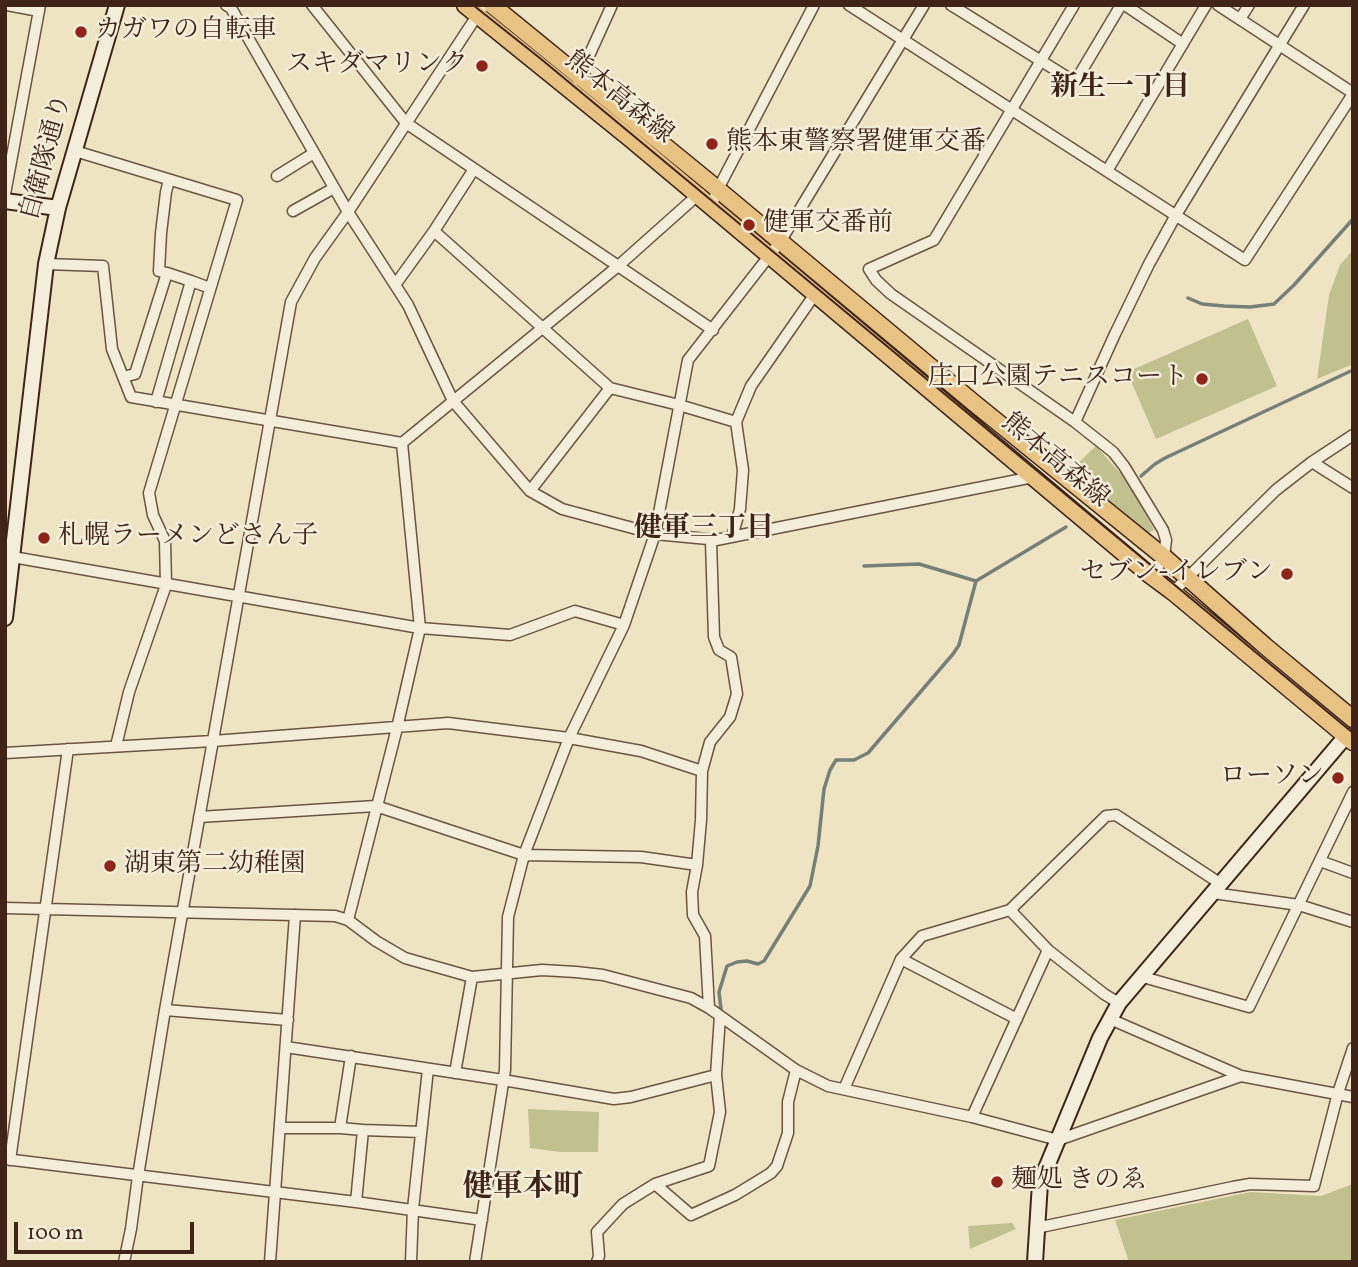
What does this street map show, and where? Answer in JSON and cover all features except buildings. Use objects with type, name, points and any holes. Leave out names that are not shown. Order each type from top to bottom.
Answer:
[{"type":"main road","name":"熊本高森線","points":[[492,5],[511,12],[580,75],[974,404],[1164,557],[1353,719]]},
{"type":"main road","name":"熊本高森線","points":[[475,8],[573,94],[1152,576],[1350,737]]},
{"type":"street","points":[[5,194],[40,8],[7,5]]},
{"type":"street","name":"自衛隊通り","points":[[5,618],[8,556],[46,264],[58,208],[117,5]]},
{"type":"street","points":[[312,5],[406,123],[713,330]]},
{"type":"street","points":[[573,94],[612,5]]},
{"type":"street","points":[[46,264],[103,266],[112,349],[131,397],[402,443],[617,267],[704,202],[814,5]]},
{"type":"street","points":[[849,5],[1245,260],[1353,93],[1219,5]]},
{"type":"street","points":[[475,1262],[503,1080],[508,917],[524,855],[569,738],[624,625],[655,534],[688,360],[780,242],[924,5]]},
{"type":"street","points":[[951,5],[1075,82],[1123,5],[1183,44]]},
{"type":"street","points":[[1074,5],[934,240],[869,269],[891,294],[1075,422],[1113,452],[1163,530],[1166,540],[1164,557],[1152,576]]},
{"type":"street","points":[[1107,172],[1206,5]]},
{"type":"street","points":[[1240,19],[1249,5]]},
{"type":"street","points":[[1075,422],[1149,264],[1304,5]]},
{"type":"street","points":[[230,6],[348,212],[408,305],[453,401],[530,491],[562,509],[655,534],[711,541],[1033,477]]},
{"type":"street","points":[[124,1262],[182,912],[291,302],[314,258],[348,212],[406,123],[475,8]]},
{"type":"street","points":[[75,151],[237,200],[149,493],[153,515],[165,541],[166,585],[129,692],[116,746]]},
{"type":"street","points":[[278,176],[314,153]]},
{"type":"street","points":[[396,285],[474,169]]},
{"type":"street","points":[[169,180],[160,233],[159,271],[211,288]]},
{"type":"street","points":[[704,202],[713,186]]},
{"type":"street","points":[[293,211],[334,188]]},
{"type":"street","points":[[5,201],[58,208]]},
{"type":"street","points":[[434,232],[610,388],[736,422]]},
{"type":"street","points":[[123,377],[135,374],[167,273]]},
{"type":"street","points":[[156,402],[191,281]]},
{"type":"street","points":[[732,537],[740,509],[743,470],[736,422],[751,386],[815,294]]},
{"type":"street","points":[[530,491],[610,388]]},
{"type":"street","points":[[1173,592],[1276,490],[1353,435]]},
{"type":"street","points":[[348,920],[420,628],[402,443]]},
{"type":"street","points":[[1312,462],[1353,488]]},
{"type":"street","points":[[709,1008],[705,936],[693,915],[692,892],[697,865],[702,771],[710,742],[730,717],[737,694],[731,657],[719,650],[714,637],[711,541]]},
{"type":"street","points":[[8,556],[420,628],[510,635],[575,611],[624,625]]},
{"type":"street","points":[[5,753],[448,723],[569,738],[641,751],[702,771]]},
{"type":"street","points":[[1035,1262],[1040,1183],[1100,1038],[1119,1003],[1350,737]]},
{"type":"street","points":[[68,749],[8,1159],[413,1209],[482,1220]]},
{"type":"street","points":[[1143,977],[1249,1007],[1353,792]]},
{"type":"street","points":[[199,817],[376,806],[524,855],[641,857],[697,865]]},
{"type":"street","points":[[844,1089],[901,960],[922,936],[1010,910],[1106,816],[1116,815],[1217,888],[1299,905],[1353,922]]},
{"type":"street","points":[[1320,861],[1353,873]]},
{"type":"street","points":[[5,908],[335,916],[348,920],[405,958],[472,977],[542,970],[603,975],[691,998],[796,1070],[828,1086],[972,1117],[1058,1140],[1241,1076]]},
{"type":"street","points":[[1010,910],[1048,950],[1119,1003]]},
{"type":"street","points":[[270,1262],[295,915]]},
{"type":"street","points":[[972,1117],[1048,950]]},
{"type":"street","points":[[901,960],[1017,1018]]},
{"type":"street","points":[[454,1073],[472,977]]},
{"type":"street","points":[[165,1010],[288,1020]]},
{"type":"street","points":[[597,1262],[597,1233],[623,1204],[655,1184],[709,1166],[720,1112],[716,1075],[720,1016]]},
{"type":"street","points":[[1110,1019],[1241,1076],[1353,1097]]},
{"type":"street","points":[[286,1047],[614,1099],[716,1075]]},
{"type":"street","points":[[1036,1228],[1241,1186],[1314,1186],[1338,1093],[1353,1048]]},
{"type":"street","points":[[340,1128],[351,1056]]},
{"type":"street","points":[[411,1262],[413,1209],[428,1069]]},
{"type":"street","points":[[655,1184],[691,1215],[735,1195],[771,1173],[777,1166],[788,1133],[788,1102],[796,1070]]},
{"type":"street","points":[[280,1128],[421,1132]]},
{"type":"street","points":[[356,1202],[363,1130]]},
{"type":"green space","points":[[1353,250],[1353,364],[1317,379],[1329,295],[1340,265]]},
{"type":"green space","name":"庄口公園テニスコート","points":[[1248,319],[1277,386],[1156,439],[1127,372]]},
{"type":"green space","points":[[1096,446],[1124,477],[1154,530],[1149,533],[1072,469]]},
{"type":"green space","points":[[528,1109],[599,1112],[598,1152],[560,1152],[530,1148]]},
{"type":"green space","points":[[1353,1184],[1353,1262],[1129,1262],[1115,1220],[1250,1192],[1321,1196]]},
{"type":"green space","points":[[1012,1223],[1016,1229],[970,1249],[968,1226]]},
{"type":"waterway","points":[[1188,298],[1202,304],[1224,306],[1274,304],[1353,219]]},
{"type":"waterway","points":[[1141,476],[1165,458],[1353,370]]},
{"type":"waterway","points":[[721,1009],[719,992],[727,966],[737,962],[758,964],[764,961],[810,886],[818,846],[824,789],[836,760],[854,760],[868,753],[953,654],[959,645],[976,581],[1066,527]]},
{"type":"waterway","points":[[864,566],[919,564],[976,581]]},
{"type":"tram line","points":[[473,5],[1353,733]]},
{"type":"place","name":"カガワの自転車","points":[[81,32]]},
{"type":"place","name":"スキダマリンク","points":[[482,66]]},
{"type":"place","name":"熊本東警察署健軍交番","points":[[712,144]]},
{"type":"place","name":"健軍交番前","points":[[749,225]]},
{"type":"place","name":"庄口公園テニスコート","points":[[1202,379]]},
{"type":"place","name":"札幌ラーメンどさん子","points":[[44,538]]},
{"type":"place","name":"セブン-イレブン","points":[[1287,574]]},
{"type":"place","name":"ローソン","points":[[1338,778]]},
{"type":"place","name":"湖東第二幼稚園","points":[[110,866]]},
{"type":"place","name":"麺処 きのゑ","points":[[997,1182]]},
{"type":"district","name":"新生一丁目","points":[[1120,90]]},
{"type":"district","name":"健軍三丁目","points":[[704,531]]},
{"type":"district","name":"健軍本町","points":[[523,1189]]}]
